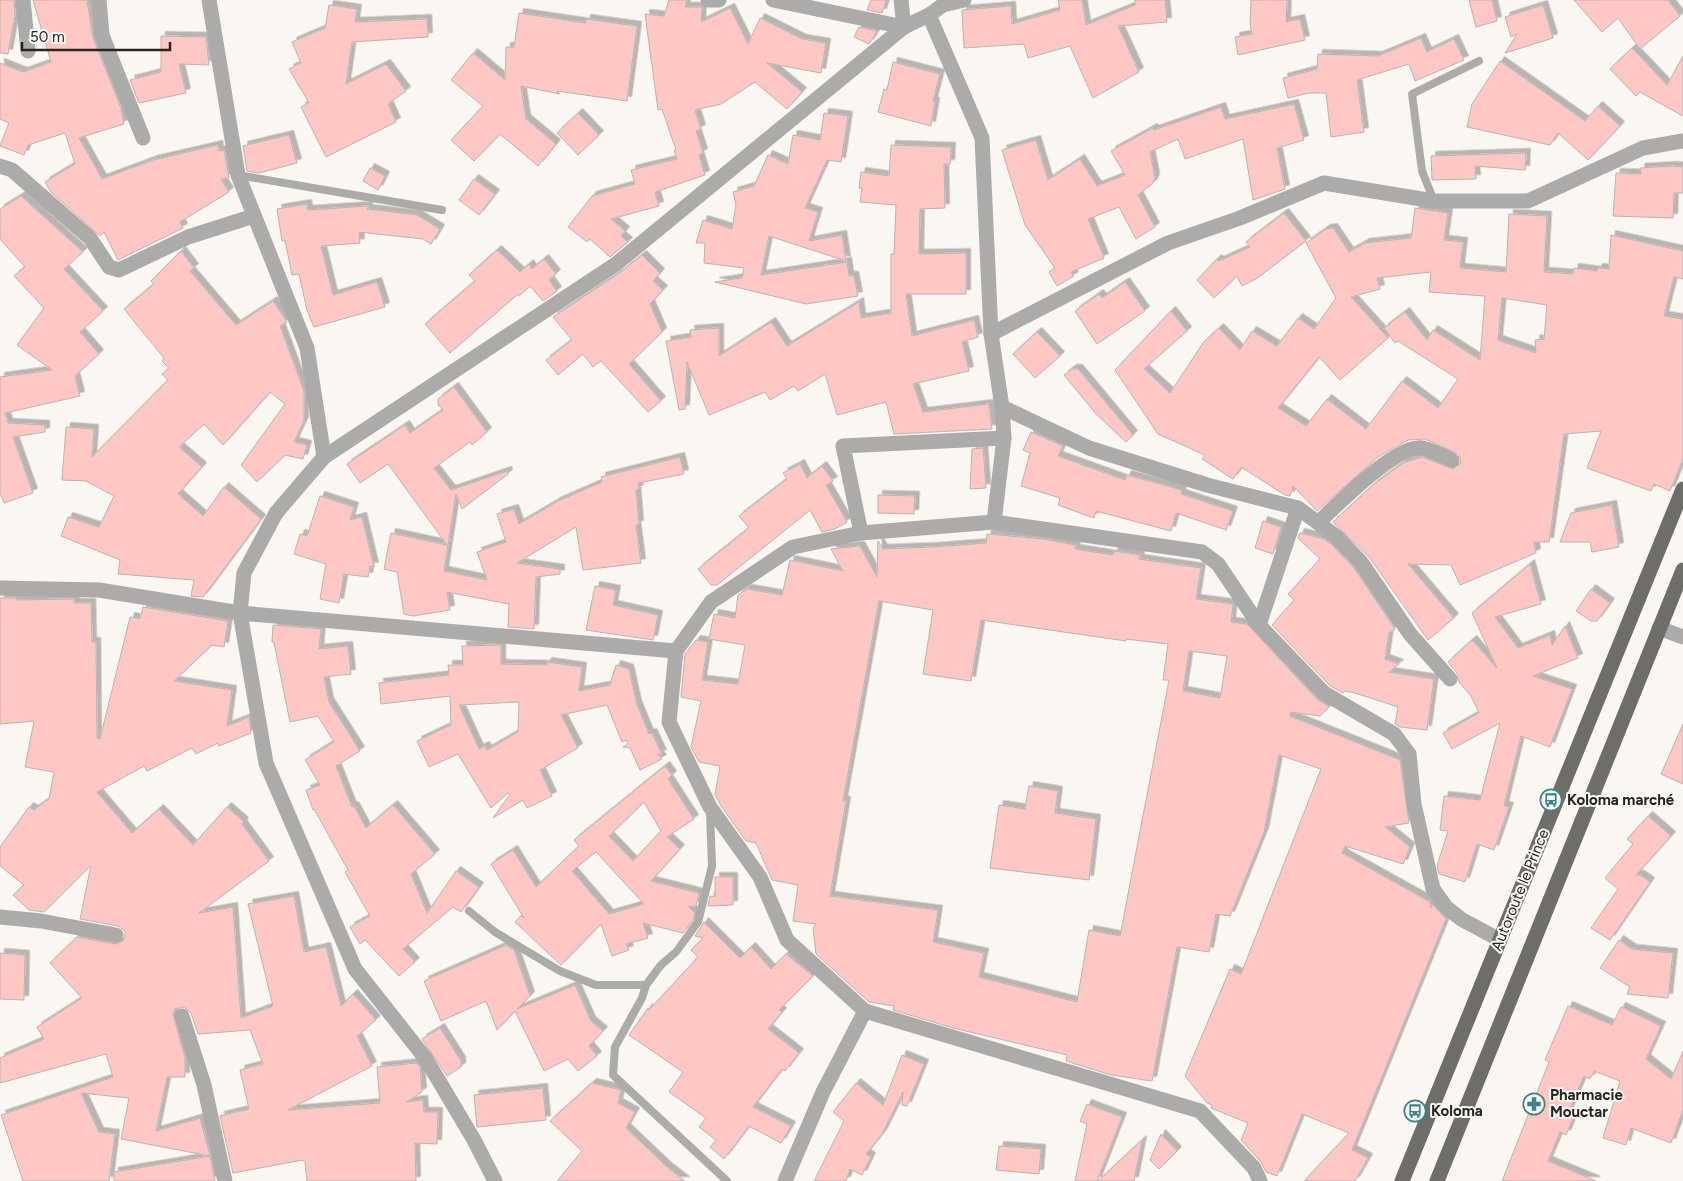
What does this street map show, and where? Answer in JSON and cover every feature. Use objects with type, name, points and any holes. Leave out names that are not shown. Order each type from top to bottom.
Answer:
[{"type":"main road","name":"Autoroute le Prince","points":[[1402,1181],[1683,488]]},
{"type":"main road","name":"Autoroute le Prince","points":[[1437,1181],[1683,570]]},
{"type":"street","points":[[22,0],[28,51]]},
{"type":"street","points":[[99,0],[102,35],[142,138]]},
{"type":"street","points":[[209,0],[238,175],[307,348],[324,457]]},
{"type":"street","points":[[708,0],[719,0]]},
{"type":"street","points":[[773,0],[904,27]]},
{"type":"street","points":[[900,0],[904,27]]},
{"type":"street","points":[[495,1181],[474,1140],[426,1059],[355,970],[266,763],[240,613],[244,573],[276,513],[324,457],[616,264],[904,27],[929,15],[943,5],[964,0]]},
{"type":"street","points":[[929,15],[982,138],[991,334],[1002,407],[1004,438],[994,522]]},
{"type":"street","points":[[991,334],[1168,243],[1240,218],[1324,183],[1434,201],[1528,201],[1643,148],[1683,141]]},
{"type":"street","points":[[0,166],[12,170],[90,238],[109,267],[119,270],[188,237],[254,216]]},
{"type":"street","points":[[1002,407],[1089,448],[1207,485],[1298,508],[1319,522],[1361,562],[1410,634],[1450,679]]},
{"type":"street","points":[[861,533],[843,446],[1004,438]]},
{"type":"street","points":[[1319,522],[1373,472],[1402,452],[1421,448],[1452,460]]},
{"type":"street","points":[[1259,625],[1298,508]]},
{"type":"street","points":[[1260,1181],[1254,1168],[1200,1111],[865,1011],[787,940],[760,878],[710,807],[670,722],[676,651],[711,602],[793,546],[861,533],[994,522],[1202,552],[1218,564],[1259,625],[1324,693],[1394,734],[1410,754],[1414,804],[1433,889],[1446,907],[1461,919],[1500,940]]},
{"type":"street","points":[[0,588],[99,590],[240,613],[676,651]]},
{"type":"street","points":[[1659,628],[1683,637]]},
{"type":"street","points":[[0,917],[41,921],[116,935]]},
{"type":"street","points":[[785,1181],[823,1092],[865,1011]]},
{"type":"street","points":[[182,1016],[204,1085],[225,1181]]},
{"type":"lane","points":[[1434,201],[1422,170],[1412,94],[1479,61]]},
{"type":"lane","points":[[238,175],[442,210]]},
{"type":"lane","points":[[710,807],[712,866],[698,922],[676,952],[661,965],[646,985],[642,998],[615,1047],[613,1075],[726,1181]]},
{"type":"lane","points":[[469,911],[495,932],[560,971],[596,985],[646,985]]},
{"type":"building","points":[[0,0],[14,0],[15,15],[8,54],[0,53]]},
{"type":"building","points":[[33,0],[87,0],[93,38],[121,108],[124,124],[79,138],[102,179],[153,160],[218,145],[219,151],[224,150],[229,178],[221,179],[229,192],[180,222],[183,228],[118,260],[104,232],[100,236],[51,192],[45,182],[75,164],[65,133],[28,145],[24,155],[0,146],[9,123],[0,119],[0,63],[23,72],[51,62]]},
{"type":"building","points":[[669,0],[687,0],[685,7],[702,7],[701,22],[730,8],[748,44],[760,18],[802,39],[826,43],[821,73],[767,63],[802,92],[787,109],[755,82],[721,104],[695,110],[701,129],[696,131],[703,153],[699,155],[705,175],[655,192],[659,206],[611,219],[625,231],[621,236],[628,242],[610,257],[590,239],[587,242],[568,227],[592,196],[635,184],[631,170],[677,159],[674,150],[676,150],[662,109],[658,110],[645,14],[664,16]]},
{"type":"building","points":[[871,0],[886,0],[882,13],[867,10]]},
{"type":"building","points":[[1058,0],[1082,0],[1086,25],[1135,5],[1135,0],[1165,0],[1167,22],[1118,26],[1139,72],[1093,98],[1070,46],[1028,58],[1024,44],[964,48],[962,10],[1011,6],[1012,24],[1060,10]]},
{"type":"building","points":[[1251,0],[1287,0],[1286,22],[1300,19],[1305,40],[1238,55],[1235,37],[1252,34],[1250,24]]},
{"type":"building","points":[[1469,0],[1492,0],[1497,21],[1476,27]]},
{"type":"building","points":[[1574,0],[1668,0],[1680,16],[1640,49],[1618,18],[1602,32]]},
{"type":"building","points":[[329,5],[357,9],[355,22],[427,19],[428,37],[352,42],[346,84],[386,64],[406,91],[388,104],[396,122],[326,157],[301,107],[309,103],[289,69],[301,63],[292,42],[325,28]]},
{"type":"building","points":[[1543,5],[1553,38],[1505,53],[1517,34],[1511,37],[1505,17]]},
{"type":"building","points":[[519,13],[586,23],[586,19],[637,26],[627,101],[557,91],[560,94],[521,86],[526,119],[556,144],[538,166],[500,134],[474,161],[451,140],[483,106],[451,80],[473,53],[505,80],[506,47],[514,47]]},
{"type":"building","points":[[859,27],[877,31],[869,44],[854,37]]},
{"type":"building","points":[[161,36],[206,37],[209,65],[179,64],[186,93],[139,103],[130,80],[161,72]]},
{"type":"building","points":[[1421,38],[1427,52],[1454,39],[1464,60],[1415,81],[1409,64],[1357,80],[1364,132],[1331,137],[1326,93],[1309,93],[1288,98],[1283,78],[1317,69],[1318,54],[1378,56]]},
{"type":"building","points":[[1632,48],[1667,85],[1683,56],[1683,116],[1640,92],[1636,96],[1610,69]]},
{"type":"building","points":[[1500,61],[1585,121],[1598,106],[1620,126],[1588,160],[1558,133],[1550,145],[1467,127],[1472,104]]},
{"type":"building","points":[[893,62],[940,74],[933,101],[935,102],[931,126],[878,112],[884,89],[887,90]]},
{"type":"building","points":[[1294,104],[1304,140],[1277,148],[1285,189],[1253,200],[1243,139],[1185,159],[1178,139],[1150,152],[1155,178],[1152,184],[1138,195],[1155,227],[1136,239],[1119,207],[1088,219],[1104,258],[1071,272],[1074,276],[1057,286],[1049,272],[1055,268],[1025,225],[1002,150],[1036,140],[1048,180],[1080,159],[1097,186],[1125,175],[1111,151],[1153,128],[1154,130],[1221,107],[1225,119]]},
{"type":"building","points":[[578,113],[599,135],[578,155],[557,133]]},
{"type":"building","points":[[824,113],[848,116],[841,162],[827,160],[805,208],[818,212],[809,241],[842,235],[846,261],[769,236],[761,275],[847,262],[849,276],[854,276],[858,296],[806,304],[715,282],[742,278],[744,268],[704,263],[705,243],[696,243],[703,220],[732,229],[736,205],[733,192],[754,186],[768,155],[788,164],[793,135],[820,140]]},
{"type":"building","points":[[289,135],[297,163],[259,173],[247,171],[243,146]]},
{"type":"building","points":[[891,145],[951,147],[950,164],[944,164],[945,208],[920,209],[919,254],[966,253],[966,294],[906,294],[912,336],[974,320],[978,337],[962,342],[969,371],[913,384],[923,412],[989,404],[992,429],[894,434],[886,402],[837,415],[825,374],[798,391],[794,386],[770,400],[765,392],[709,415],[687,362],[685,409],[679,410],[666,341],[691,337],[690,330],[719,328],[719,356],[771,322],[787,346],[859,302],[861,318],[891,313],[891,254],[894,254],[896,205],[860,202],[862,188],[859,188],[861,172],[889,176]]},
{"type":"building","points":[[1526,153],[1525,170],[1475,166],[1476,179],[1432,180],[1431,156]]},
{"type":"building","points":[[1683,167],[1683,193],[1674,193],[1673,218],[1613,216],[1616,173],[1641,174],[1640,168]]},
{"type":"building","points":[[370,168],[385,176],[378,190],[363,181]]},
{"type":"building","points":[[474,179],[495,194],[479,215],[459,200]]},
{"type":"building","points":[[21,196],[83,252],[64,269],[103,311],[80,332],[99,354],[75,376],[80,396],[5,413],[8,423],[45,425],[45,432],[13,437],[33,493],[4,503],[0,493],[0,377],[52,370],[17,345],[44,308],[14,276],[25,267],[0,239],[0,209]]},
{"type":"building","points":[[307,204],[308,210],[369,206],[367,209],[417,215],[440,229],[431,244],[423,239],[359,232],[360,243],[321,246],[333,295],[377,282],[385,307],[314,327],[307,310],[299,274],[292,275],[285,240],[282,241],[277,209]]},
{"type":"building","points":[[1415,208],[1448,213],[1444,240],[1463,242],[1460,268],[1506,272],[1509,214],[1547,216],[1544,272],[1573,274],[1574,268],[1597,271],[1598,268],[1609,269],[1611,235],[1683,251],[1683,279],[1674,277],[1664,316],[1683,319],[1683,459],[1670,491],[1654,484],[1651,491],[1587,468],[1601,431],[1564,434],[1549,542],[1534,542],[1536,553],[1460,585],[1451,565],[1408,564],[1454,618],[1428,640],[1369,557],[1333,522],[1374,484],[1403,463],[1422,457],[1453,469],[1461,463],[1459,454],[1425,439],[1408,440],[1378,457],[1317,511],[1293,486],[1290,496],[1285,495],[1241,467],[1233,479],[1202,459],[1205,455],[1158,434],[1115,370],[1171,311],[1187,331],[1144,369],[1170,393],[1203,343],[1219,328],[1240,350],[1252,331],[1277,346],[1298,318],[1314,329],[1336,298],[1306,243],[1326,229],[1333,228],[1349,252],[1365,243],[1411,238]],"holes":[[[1431,272],[1429,292],[1485,296],[1480,360],[1433,330],[1427,340],[1405,312],[1384,328],[1395,343],[1398,341],[1458,379],[1438,408],[1402,381],[1366,429],[1327,399],[1306,426],[1278,408],[1319,357],[1340,380],[1388,338],[1351,297],[1380,289],[1377,278]],[[1502,298],[1547,305],[1544,339],[1535,340],[1536,353],[1498,340]]]},
{"type":"building","points":[[1284,213],[1306,241],[1256,279],[1242,286],[1237,276],[1214,298],[1197,280],[1217,259],[1219,261],[1250,247],[1246,242]]},
{"type":"building","points":[[497,250],[520,272],[529,264],[532,269],[544,259],[556,274],[549,280],[557,291],[543,301],[530,286],[519,296],[518,294],[450,353],[425,324],[475,281],[469,275]]},
{"type":"building","points":[[181,251],[194,268],[190,271],[236,325],[273,301],[287,322],[280,326],[304,391],[304,421],[294,442],[307,445],[303,459],[285,455],[257,482],[241,465],[285,404],[270,392],[223,445],[204,424],[179,447],[202,467],[178,494],[203,516],[224,487],[261,519],[203,597],[191,596],[194,580],[118,574],[120,560],[61,536],[68,517],[99,527],[114,496],[86,481],[62,480],[66,427],[94,429],[92,457],[168,380],[162,374],[169,368],[162,361],[164,358],[124,309],[154,284],[151,281]]},
{"type":"building","points":[[642,255],[660,273],[653,281],[663,290],[650,304],[662,332],[629,364],[661,401],[648,412],[601,361],[593,367],[583,354],[558,375],[546,360],[572,340],[553,317],[621,272]]},
{"type":"building","points":[[1125,282],[1145,311],[1097,344],[1075,311],[1099,294],[1102,298]]},
{"type":"building","points":[[1037,332],[1060,356],[1035,378],[1013,354]]},
{"type":"building","points":[[1072,369],[1078,369],[1133,435],[1126,442],[1096,414],[1064,375]]},
{"type":"building","points":[[454,387],[487,432],[472,445],[470,442],[434,468],[451,490],[507,471],[508,474],[462,509],[456,494],[444,571],[487,580],[477,552],[506,542],[497,514],[514,509],[519,524],[558,501],[602,482],[601,477],[680,457],[684,474],[638,483],[639,489],[636,490],[639,525],[636,525],[641,563],[583,570],[576,527],[517,563],[560,569],[560,574],[536,577],[534,629],[508,627],[509,604],[447,592],[450,610],[413,616],[404,614],[397,572],[384,569],[391,533],[447,545],[388,464],[360,483],[347,464],[405,425],[410,433],[443,410],[438,405],[438,399]]},
{"type":"building","points":[[1031,432],[1063,446],[1058,456],[1125,480],[1127,475],[1182,490],[1181,494],[1233,511],[1226,530],[1176,513],[1171,531],[1096,511],[1094,518],[1058,505],[1060,498],[1021,486],[1030,453],[1023,450]]},
{"type":"building","points":[[983,448],[986,488],[970,489],[972,449]]},
{"type":"building","points":[[800,464],[807,478],[822,466],[833,481],[826,485],[847,522],[835,529],[822,532],[810,510],[717,585],[711,585],[698,569],[749,528],[739,516],[787,479],[783,473]]},
{"type":"building","points":[[878,495],[915,496],[914,514],[878,513]]},
{"type":"building","points":[[320,496],[354,507],[350,520],[362,517],[374,567],[370,566],[368,577],[344,574],[339,603],[320,599],[326,564],[294,554],[300,534],[307,536]]},
{"type":"building","points":[[1612,505],[1619,547],[1592,552],[1590,542],[1560,542],[1571,513]]},
{"type":"building","points":[[1263,521],[1281,527],[1273,554],[1255,548]]},
{"type":"building","points":[[1300,533],[1324,539],[1331,544],[1354,568],[1395,629],[1389,633],[1385,659],[1399,664],[1389,672],[1434,679],[1427,730],[1400,727],[1395,724],[1398,707],[1355,693],[1345,691],[1343,693],[1330,686],[1272,625],[1294,600],[1288,594],[1320,559],[1298,538]]},
{"type":"building","points":[[987,534],[1043,539],[1076,545],[1075,549],[1113,555],[1114,551],[1140,555],[1139,559],[1201,568],[1196,599],[1233,604],[1231,622],[1247,624],[1317,699],[1329,707],[1320,716],[1291,712],[1290,716],[1400,760],[1409,823],[1385,827],[1410,847],[1403,864],[1345,846],[1342,853],[1430,902],[1431,908],[1431,903],[1446,919],[1352,1150],[1368,1158],[1355,1181],[1304,1181],[1349,1133],[1302,1114],[1277,1176],[1266,1172],[1261,1162],[1241,1140],[1248,1123],[1211,1108],[1212,1105],[1207,1103],[1185,1076],[1230,969],[1241,974],[1321,769],[1279,755],[1264,832],[1230,916],[1216,914],[1209,952],[1177,947],[1152,1081],[1111,1075],[1066,1061],[1067,1055],[953,1028],[893,1010],[894,1006],[869,1002],[816,954],[813,928],[816,924],[793,921],[798,885],[772,880],[756,843],[746,841],[721,806],[715,795],[720,766],[699,762],[691,747],[701,701],[681,697],[685,654],[696,640],[708,642],[702,680],[738,684],[745,645],[709,639],[714,614],[735,618],[738,595],[747,589],[782,595],[790,560],[843,571],[831,549],[860,546],[877,577],[878,541],[883,549],[986,543]],"holes":[[[879,601],[933,610],[923,674],[971,681],[981,620],[1126,641],[1126,639],[1168,644],[1163,680],[1169,680],[1120,936],[1089,930],[1077,1002],[979,977],[984,953],[933,942],[938,910],[830,896],[846,801],[843,801]],[[1189,651],[1227,656],[1220,698],[1183,691]]]},
{"type":"building","points":[[1530,564],[1541,604],[1495,617],[1518,648],[1550,635],[1552,645],[1565,626],[1578,658],[1533,676],[1572,689],[1550,747],[1521,736],[1504,806],[1509,807],[1494,850],[1477,844],[1465,882],[1439,874],[1437,866],[1448,831],[1440,830],[1444,796],[1480,800],[1500,723],[1452,749],[1443,733],[1479,713],[1471,696],[1459,682],[1457,673],[1448,662],[1472,640],[1497,668],[1472,613]]},
{"type":"building","points":[[595,586],[616,590],[613,605],[658,615],[653,640],[586,630]]},
{"type":"building","points":[[1591,589],[1610,603],[1597,621],[1591,621],[1576,611]]},
{"type":"building","points":[[0,598],[16,598],[16,600],[74,599],[75,603],[91,603],[92,642],[96,642],[97,738],[100,739],[130,617],[140,619],[143,607],[228,621],[224,647],[212,645],[174,681],[232,690],[227,726],[249,717],[251,733],[219,746],[218,743],[196,754],[192,748],[147,771],[144,766],[97,792],[132,833],[159,809],[193,845],[227,807],[244,822],[242,824],[269,861],[199,913],[233,907],[241,1018],[273,1006],[248,904],[294,896],[304,952],[326,947],[341,1006],[353,994],[376,1020],[357,1036],[372,1066],[288,1110],[380,1103],[377,1067],[417,1063],[420,1067],[422,1092],[406,1102],[423,1100],[424,1112],[438,1112],[437,1144],[415,1143],[416,1181],[307,1181],[303,1160],[233,1173],[220,1116],[249,1109],[240,1070],[263,1064],[250,1030],[198,1034],[191,1013],[184,1007],[175,1009],[173,1014],[185,1058],[185,1077],[167,1077],[156,1131],[200,1118],[210,1156],[121,1139],[129,1098],[81,1093],[99,1132],[115,1134],[109,1181],[23,1181],[1,1115],[113,1077],[106,1054],[0,1083],[0,1058],[44,1039],[37,1027],[82,998],[50,963],[77,937],[115,944],[123,941],[125,931],[118,926],[80,919],[91,865],[44,912],[29,910],[13,895],[24,885],[0,866],[0,847],[29,807],[34,810],[49,799],[54,772],[25,767],[34,721],[0,724]]},
{"type":"building","points":[[273,625],[321,629],[319,649],[348,646],[351,674],[324,677],[329,702],[360,751],[336,766],[352,807],[354,806],[366,828],[393,805],[435,854],[411,874],[427,913],[456,871],[479,887],[461,912],[453,907],[403,949],[415,962],[399,976],[365,940],[360,944],[350,927],[370,916],[345,872],[348,870],[313,810],[306,790],[320,785],[305,760],[334,742],[318,716],[290,722],[274,643],[272,642]]},
{"type":"building","points":[[501,645],[501,664],[547,665],[547,662],[582,667],[579,691],[610,685],[616,665],[629,669],[637,705],[649,734],[652,733],[662,754],[658,754],[662,759],[640,770],[630,748],[623,747],[628,744],[626,740],[622,742],[607,705],[561,715],[578,748],[540,770],[552,796],[527,808],[523,800],[493,818],[510,794],[508,793],[491,808],[458,754],[429,767],[417,741],[451,725],[450,696],[381,704],[379,683],[449,675],[448,665],[463,665],[462,646]],"holes":[[[519,702],[518,732],[487,750],[485,746],[479,749],[459,705]]]},
{"type":"building","points":[[1683,724],[1683,784],[1661,774]]},
{"type":"building","points":[[665,766],[672,775],[668,779],[694,819],[667,837],[680,849],[651,881],[699,893],[696,906],[688,906],[695,913],[693,920],[683,933],[643,923],[648,938],[626,944],[629,950],[612,956],[601,924],[561,965],[515,922],[521,916],[524,918],[491,864],[513,850],[536,887],[579,846],[574,840]],"holes":[[[644,802],[661,831],[633,861],[609,836]],[[596,852],[644,904],[609,914],[572,871]]]},
{"type":"building","points":[[1029,786],[1058,791],[1055,813],[1096,819],[1089,880],[990,868],[999,805],[1025,809]]},
{"type":"building","points":[[1648,816],[1671,836],[1636,875],[1640,875],[1650,882],[1610,940],[1591,928],[1618,889],[1605,878],[1633,844],[1627,839]]},
{"type":"building","points":[[715,877],[733,877],[733,905],[708,906],[710,896],[715,897]]},
{"type":"building","points":[[704,922],[740,958],[751,947],[771,969],[786,954],[813,976],[779,1010],[782,1012],[768,1029],[799,1053],[785,1071],[782,1069],[753,1107],[791,1126],[781,1143],[749,1126],[724,1159],[710,1147],[716,1140],[699,1127],[706,1118],[669,1092],[683,1072],[629,1035],[648,1008],[649,1010],[698,957],[691,950],[703,938],[695,936]]},
{"type":"building","points":[[1619,940],[1632,949],[1673,953],[1668,998],[1627,994],[1630,987],[1600,968]]},
{"type":"building","points":[[506,945],[514,950],[530,996],[517,1009],[575,985],[591,1021],[603,1031],[589,1046],[597,1056],[578,1071],[568,1059],[544,1071],[515,1011],[497,1030],[486,1001],[441,1021],[424,981]]},
{"type":"building","points":[[0,953],[25,955],[24,1000],[0,999]]},
{"type":"building","points":[[1568,1006],[1612,1025],[1621,1007],[1661,1026],[1646,1059],[1671,1079],[1683,1051],[1683,1110],[1671,1143],[1631,1128],[1626,1145],[1603,1138],[1620,1081],[1594,1071],[1590,1079],[1584,1076],[1568,1113],[1574,1116],[1566,1135],[1560,1132],[1548,1161],[1596,1181],[1502,1181],[1549,1062],[1545,1060]]},
{"type":"building","points":[[440,1028],[461,1061],[461,1067],[447,1076],[422,1039]]},
{"type":"building","points":[[902,1055],[924,1064],[907,1106],[902,1105],[903,1092],[882,1134],[866,1154],[871,1157],[862,1175],[850,1169],[846,1181],[814,1181],[844,1121],[833,1112],[856,1083],[883,1105]]},
{"type":"building","points":[[592,1083],[621,1090],[618,1103],[635,1112],[626,1128],[667,1167],[685,1181],[557,1181],[582,1151],[550,1121]]},
{"type":"building","points":[[543,1088],[546,1120],[477,1127],[474,1095]]},
{"type":"building","points":[[1087,1104],[1122,1117],[1097,1181],[1075,1181],[1087,1124],[1080,1121]]},
{"type":"building","points":[[1161,1134],[1177,1151],[1159,1169],[1150,1160]]},
{"type":"building","points":[[1142,1140],[1134,1181],[1098,1181]]},
{"type":"building","points":[[999,1146],[1041,1149],[1039,1174],[996,1170]]},
{"type":"building","points":[[210,1156],[215,1181],[114,1181],[114,1172]]},
{"type":"place","name":"Koloma marché","points":[[1551,800]]},
{"type":"place","name":"Pharmacie Mouctar","points":[[1534,1104]]},
{"type":"place","name":"Koloma","points":[[1415,1111]]}]
